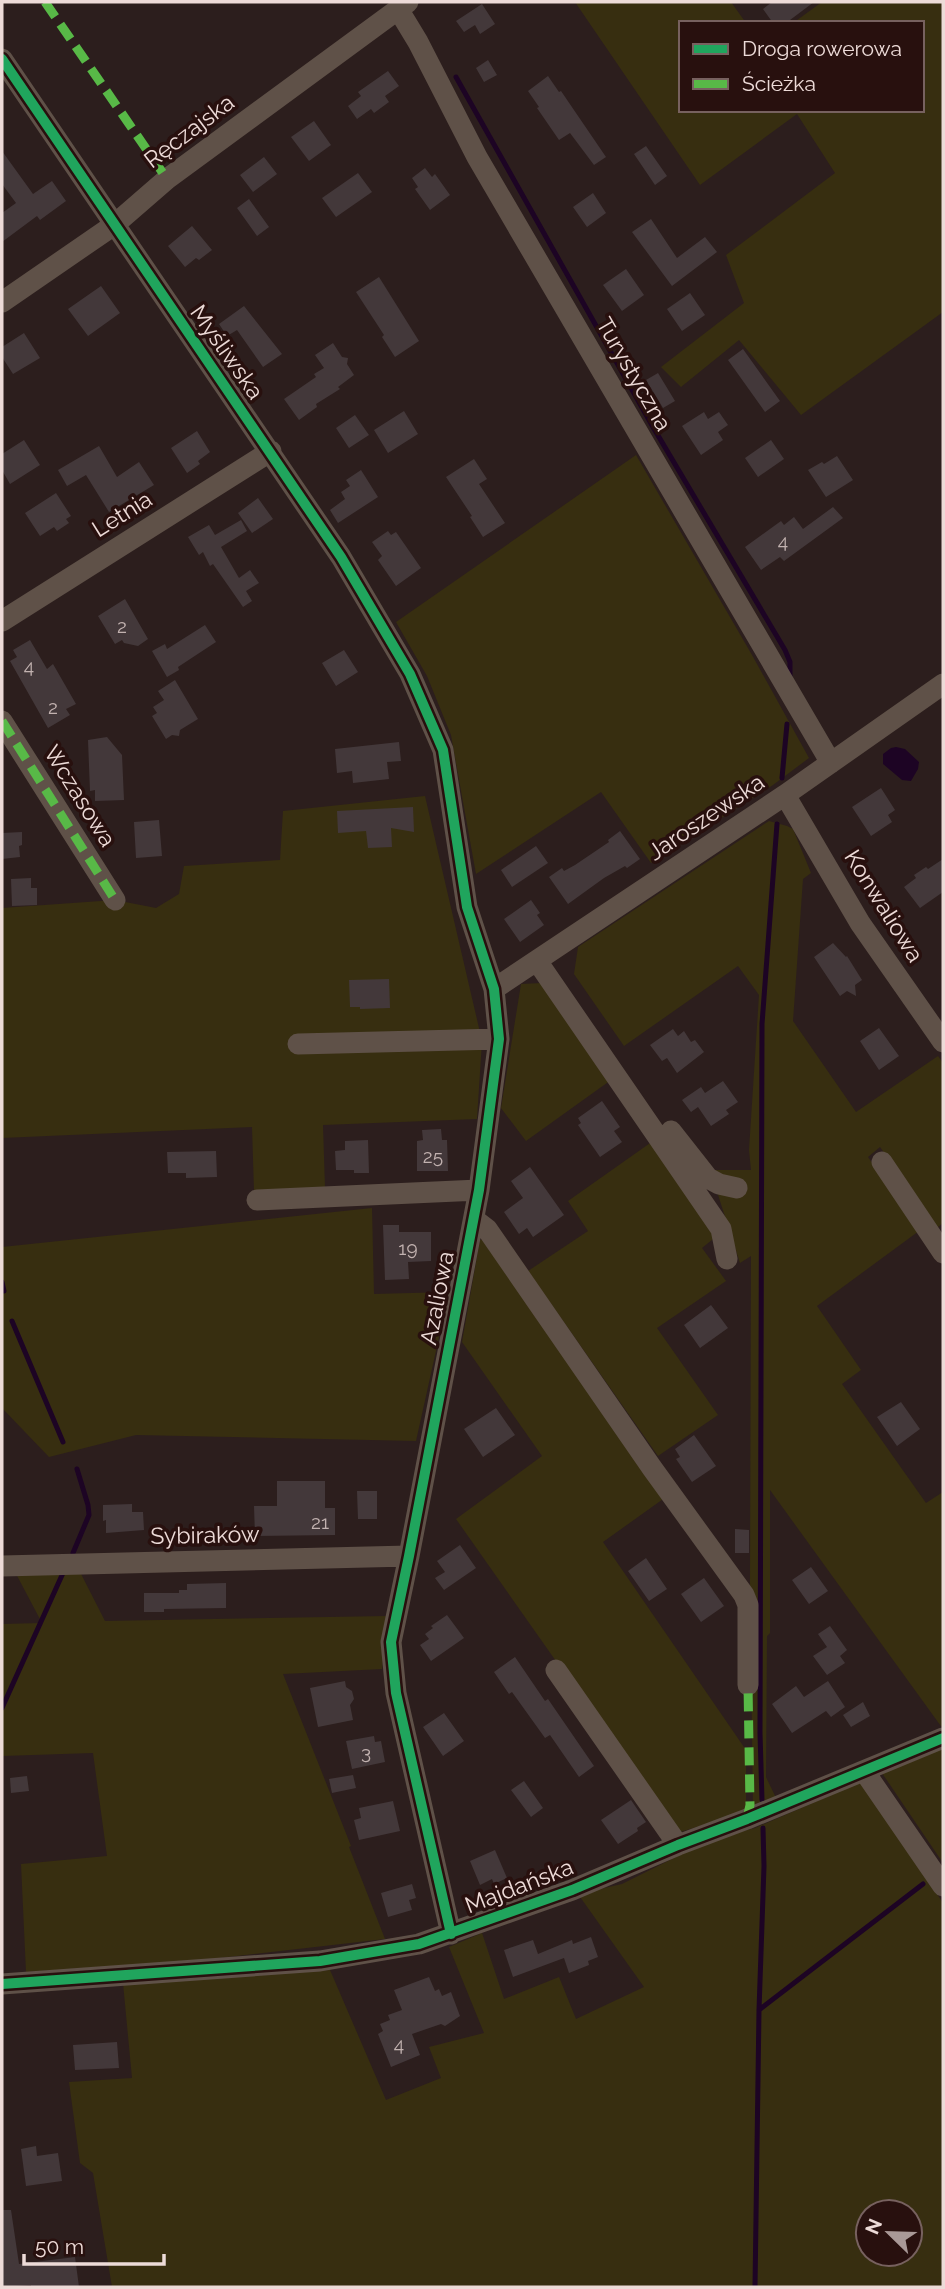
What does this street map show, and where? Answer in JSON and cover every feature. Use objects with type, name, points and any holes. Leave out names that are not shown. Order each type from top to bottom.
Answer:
[{"type":"street","name":"Ręczajska","points":[[2,302],[114,225],[167,179],[403,5]]},
{"type":"street","name":"Turystyczna","points":[[403,5],[418,42],[484,169],[831,762]]},
{"type":"street","name":"Myśliwska","points":[[2,59],[341,557],[410,674]]},
{"type":"street","name":"Letnia","points":[[2,621],[271,452]]},
{"type":"street","name":"Azaliowa","points":[[410,674],[443,750],[467,907],[494,989],[499,1039],[474,1219],[391,1642],[396,1693],[451,1934]]},
{"type":"street","name":"Jaroszewska","points":[[494,989],[785,795],[943,684]]},
{"type":"street","name":"Wczasowa","points":[[2,721],[115,900]]},
{"type":"street","name":"Konwaliowa","points":[[785,795],[860,923],[943,1042]]},
{"type":"street","points":[[543,957],[686,1152],[708,1178],[737,1188]]},
{"type":"street","points":[[543,957],[721,1228],[727,1259]]},
{"type":"street","points":[[298,1044],[499,1039]]},
{"type":"street","points":[[882,1162],[943,1253]]},
{"type":"street","points":[[257,1199],[479,1190]]},
{"type":"street","points":[[474,1219],[487,1228],[652,1468],[736,1581],[748,1605],[748,1685]]},
{"type":"street","name":"Sybiraków","points":[[2,1566],[410,1556]]},
{"type":"street","points":[[556,1670],[678,1844]]},
{"type":"street","name":"Majdańska","points":[[2,1984],[320,1961],[419,1944],[572,1890],[678,1844],[943,1738]]},
{"type":"street","points":[[863,1771],[943,1886]]},
{"type":"shaded area","points":[[575,2],[731,2],[745,21],[679,21],[679,112],[924,112],[924,21],[796,21],[822,2],[943,2],[943,312],[801,415],[739,340],[681,387],[661,367],[744,303],[726,255],[835,173],[797,114],[700,185]]},
{"type":"shaded area","points":[[636,455],[809,758],[773,785],[651,863],[601,792],[476,874],[451,735],[427,676],[396,622]]},
{"type":"shaded area","points":[[896,747],[905,749],[919,762],[911,781],[902,780],[883,764],[883,754]]},
{"type":"shaded area","points":[[425,796],[482,1041],[477,1119],[323,1125],[325,1188],[254,1191],[252,1127],[2,1138],[2,908],[115,900],[156,908],[179,894],[184,866],[280,860],[283,811]]},
{"type":"shaded area","points":[[769,821],[793,829],[811,873],[803,879],[793,1021],[856,1112],[938,1056],[943,1063],[943,1223],[937,1228],[880,1147],[868,1157],[919,1231],[817,1306],[861,1370],[842,1384],[926,1503],[943,1492],[943,1729],[770,1490],[766,1777],[777,1800],[753,1808],[750,1583],[751,1256],[740,1263],[710,1170],[751,1170],[749,1150],[759,995],[738,966],[624,1046],[574,974],[578,947]]},
{"type":"shaded area","points":[[542,983],[611,1080],[526,1141],[501,1108],[521,984]]},
{"type":"shaded area","points":[[653,1141],[718,1235],[702,1248],[726,1281],[657,1328],[718,1415],[658,1456],[528,1271],[588,1231],[568,1201]]},
{"type":"shaded area","points":[[372,1208],[374,1294],[449,1292],[416,1441],[136,1435],[49,1457],[2,1408],[2,1247]]},
{"type":"shaded area","points":[[485,1239],[666,1497],[603,1542],[746,1750],[746,1812],[677,1833],[456,1519],[542,1456],[462,1342],[480,1240]]},
{"type":"shaded area","points":[[78,1568],[105,1621],[388,1616],[382,1669],[283,1674],[385,1939],[194,1961],[26,1972],[21,1864],[107,1856],[93,1753],[2,1756],[2,1624],[42,1623],[14,1570]]},
{"type":"shaded area","points":[[943,1748],[943,1863],[882,1773]]},
{"type":"shaded area","points":[[861,1782],[943,1903],[943,2287],[112,2287],[93,2173],[80,2163],[69,2082],[132,2078],[123,1983],[330,1970],[386,2100],[441,2078],[429,2047],[484,2033],[449,1947],[482,1933],[504,1999],[559,1977],[576,2019],[644,1987],[578,1894],[622,1884],[727,1835],[755,1828]]},
{"type":"building","points":[[772,2],[814,2],[789,21],[772,21],[763,9]]},
{"type":"building","points":[[482,4],[495,24],[480,34],[475,25],[464,32],[456,21]]},
{"type":"building","points":[[488,60],[497,75],[484,82],[476,68]]},
{"type":"building","points":[[388,71],[399,86],[385,96],[389,102],[374,113],[371,109],[357,119],[348,106],[361,96],[358,92]]},
{"type":"building","points":[[548,76],[606,157],[594,165],[570,133],[559,140],[528,91]]},
{"type":"building","points":[[314,121],[331,145],[309,161],[291,137]]},
{"type":"building","points":[[646,146],[667,176],[655,185],[634,154]]},
{"type":"building","points":[[2,151],[33,194],[52,181],[66,201],[40,220],[37,216],[2,242],[2,213],[16,203],[2,184]]},
{"type":"building","points":[[264,157],[277,174],[253,192],[240,175]]},
{"type":"building","points":[[425,168],[432,177],[435,174],[450,195],[430,210],[415,189],[418,187],[412,178]]},
{"type":"building","points":[[358,173],[372,192],[336,217],[322,198]]},
{"type":"building","points":[[593,193],[606,213],[587,227],[573,207]]},
{"type":"building","points":[[249,199],[269,227],[257,236],[237,208]]},
{"type":"building","points":[[651,219],[677,258],[705,237],[717,252],[672,286],[632,232]]},
{"type":"building","points":[[192,226],[212,250],[185,267],[168,246]]},
{"type":"building","points":[[626,269],[644,295],[622,311],[603,285]]},
{"type":"building","points":[[379,277],[419,341],[395,357],[356,292]]},
{"type":"building","points":[[101,286],[120,313],[88,336],[68,309]]},
{"type":"building","points":[[690,293],[705,315],[682,331],[667,309]]},
{"type":"building","points":[[244,306],[282,354],[263,367],[237,330],[227,336],[219,324]]},
{"type":"building","points":[[24,333],[40,358],[13,374],[2,357],[2,347]]},
{"type":"building","points":[[333,343],[342,357],[348,358],[347,364],[354,375],[299,420],[284,399],[316,377],[314,374],[324,368],[315,355]]},
{"type":"building","points":[[743,349],[780,401],[765,412],[728,360]]},
{"type":"building","points":[[658,373],[675,401],[663,408],[646,380]]},
{"type":"building","points":[[404,411],[418,434],[388,453],[374,430]]},
{"type":"building","points":[[704,412],[708,419],[719,412],[728,425],[718,432],[723,440],[701,455],[682,426]]},
{"type":"building","points":[[355,415],[369,435],[349,448],[336,428]]},
{"type":"building","points":[[197,431],[210,452],[198,461],[200,464],[187,473],[171,448]]},
{"type":"building","points":[[24,440],[40,465],[10,484],[2,470],[2,454]]},
{"type":"building","points":[[771,440],[784,459],[758,477],[745,458]]},
{"type":"building","points":[[99,446],[117,477],[139,462],[154,485],[109,512],[86,475],[67,486],[58,470]]},
{"type":"building","points":[[837,456],[853,480],[826,497],[808,470]]},
{"type":"building","points":[[474,459],[487,479],[479,484],[505,523],[483,537],[446,477]]},
{"type":"building","points":[[361,470],[378,497],[338,523],[330,510],[345,499],[341,492],[350,486],[346,480]]},
{"type":"building","points":[[56,493],[71,516],[66,519],[69,523],[57,531],[54,527],[40,536],[25,513]]},
{"type":"building","points":[[258,498],[273,519],[252,533],[238,513]]},
{"type":"building","points":[[833,507],[843,518],[784,561],[780,557],[761,570],[745,547],[781,521],[784,525],[794,517],[803,529]]},
{"type":"building","points":[[241,520],[247,531],[221,547],[239,578],[250,570],[259,583],[246,591],[252,601],[243,607],[213,564],[210,566],[203,552],[199,555],[188,537],[209,525],[215,535]]},
{"type":"building","points":[[388,531],[391,535],[396,532],[421,568],[396,586],[378,560],[382,556],[372,542]]},
{"type":"building","points":[[125,599],[148,639],[138,646],[124,643],[122,640],[115,644],[98,616]]},
{"type":"building","points":[[205,625],[216,642],[167,677],[152,651],[165,644],[167,649]]},
{"type":"building","points":[[30,640],[47,669],[53,664],[76,704],[66,709],[70,715],[48,728],[10,661],[17,657],[13,650]]},
{"type":"building","points":[[344,650],[358,672],[336,686],[322,663]]},
{"type":"building","points":[[175,680],[198,719],[180,730],[179,736],[172,735],[166,739],[152,716],[157,713],[153,707],[164,700],[158,691]]},
{"type":"building","points":[[107,737],[122,755],[124,800],[95,801],[95,790],[90,791],[88,740]]},
{"type":"building","points":[[399,742],[401,761],[387,762],[389,779],[353,783],[352,771],[337,773],[335,749]]},
{"type":"building","points":[[881,788],[895,810],[888,815],[892,822],[871,836],[852,807]]},
{"type":"building","points":[[413,807],[414,832],[391,828],[392,847],[368,848],[366,831],[338,833],[337,811]]},
{"type":"building","points":[[159,820],[162,856],[136,858],[134,822]]},
{"type":"building","points":[[620,831],[640,859],[604,878],[568,904],[549,877],[562,868],[564,871],[575,865],[609,842],[608,840]]},
{"type":"building","points":[[22,832],[20,857],[2,859],[2,833]]},
{"type":"building","points":[[536,846],[548,863],[512,887],[501,870]]},
{"type":"building","points":[[943,859],[943,892],[920,908],[904,887],[916,878],[914,875]]},
{"type":"building","points":[[31,878],[31,888],[37,888],[37,905],[12,906],[11,879]]},
{"type":"building","points":[[531,900],[544,925],[520,942],[504,919]]},
{"type":"building","points":[[833,943],[847,956],[862,980],[855,985],[856,996],[847,991],[840,996],[814,957]]},
{"type":"building","points":[[389,979],[390,1008],[350,1007],[349,980]]},
{"type":"building","points":[[879,1028],[899,1056],[879,1070],[860,1041]]},
{"type":"building","points":[[673,1029],[678,1036],[684,1031],[691,1042],[695,1040],[704,1052],[677,1073],[667,1058],[662,1061],[650,1045]]},
{"type":"building","points":[[723,1081],[738,1102],[726,1110],[729,1114],[711,1126],[698,1107],[691,1112],[682,1100],[701,1087],[705,1093]]},
{"type":"building","points":[[602,1101],[620,1127],[614,1131],[622,1142],[600,1157],[578,1125],[581,1123],[578,1118]]},
{"type":"building","points":[[441,1129],[442,1140],[447,1140],[448,1171],[417,1171],[417,1141],[423,1140],[422,1130]]},
{"type":"building","points":[[368,1140],[369,1173],[336,1170],[335,1151],[345,1150],[345,1141]]},
{"type":"building","points":[[216,1151],[217,1177],[186,1178],[186,1173],[168,1173],[167,1152]]},
{"type":"building","points":[[530,1167],[564,1215],[533,1237],[527,1228],[519,1234],[504,1212],[523,1198],[511,1181]]},
{"type":"building","points":[[383,1225],[399,1225],[399,1232],[431,1232],[431,1261],[408,1262],[409,1279],[385,1280]]},
{"type":"building","points":[[711,1305],[728,1328],[700,1348],[684,1325]]},
{"type":"building","points":[[901,1402],[920,1429],[897,1446],[877,1417]]},
{"type":"building","points":[[496,1408],[515,1435],[483,1457],[464,1429]]},
{"type":"building","points":[[694,1435],[716,1466],[692,1482],[676,1459],[680,1457],[675,1449]]},
{"type":"building","points":[[277,1481],[325,1481],[325,1508],[335,1508],[335,1535],[255,1536],[254,1506],[277,1506]]},
{"type":"building","points":[[357,1491],[377,1491],[377,1519],[358,1519]]},
{"type":"building","points":[[132,1504],[132,1512],[143,1512],[144,1530],[106,1533],[103,1505]]},
{"type":"building","points":[[735,1529],[749,1530],[749,1553],[735,1553]]},
{"type":"building","points":[[460,1545],[476,1568],[444,1590],[435,1578],[445,1572],[437,1561]]},
{"type":"building","points":[[646,1558],[667,1589],[649,1601],[628,1571]]},
{"type":"building","points":[[811,1567],[828,1591],[809,1604],[792,1580]]},
{"type":"building","points":[[704,1578],[724,1606],[701,1622],[681,1594]]},
{"type":"building","points":[[226,1583],[226,1608],[144,1612],[144,1593],[179,1593],[179,1590],[187,1590],[187,1584]]},
{"type":"building","points":[[447,1615],[464,1638],[431,1661],[420,1645],[429,1639],[425,1634],[433,1628],[431,1626]]},
{"type":"building","points":[[830,1626],[847,1650],[840,1656],[845,1663],[827,1675],[813,1656],[827,1647],[818,1634]]},
{"type":"building","points":[[515,1657],[594,1766],[579,1777],[550,1735],[545,1738],[494,1672]]},
{"type":"building","points":[[345,1681],[354,1699],[350,1705],[353,1720],[318,1727],[310,1688]]},
{"type":"building","points":[[828,1681],[845,1707],[831,1717],[826,1711],[792,1733],[772,1704],[796,1686],[804,1697]]},
{"type":"building","points":[[863,1702],[870,1716],[851,1727],[843,1715]]},
{"type":"building","points":[[444,1713],[464,1741],[443,1756],[423,1727]]},
{"type":"building","points":[[374,1736],[375,1742],[381,1741],[385,1762],[352,1769],[346,1741]]},
{"type":"building","points":[[353,1775],[356,1788],[332,1793],[329,1779]]},
{"type":"building","points":[[27,1776],[29,1791],[11,1793],[10,1778]]},
{"type":"building","points":[[524,1781],[543,1808],[531,1817],[511,1790]]},
{"type":"building","points":[[631,1800],[646,1822],[637,1828],[638,1831],[618,1844],[601,1820]]},
{"type":"building","points":[[393,1801],[400,1831],[359,1840],[354,1820],[361,1818],[359,1808]]},
{"type":"building","points":[[495,1850],[507,1878],[494,1884],[492,1879],[480,1885],[470,1861]]},
{"type":"building","points":[[412,1884],[416,1898],[409,1900],[412,1910],[388,1917],[381,1893]]},
{"type":"building","points":[[591,1937],[598,1957],[588,1961],[589,1965],[569,1973],[564,1958],[513,1977],[504,1950],[533,1940],[538,1954],[572,1940],[573,1944]]},
{"type":"building","points":[[429,1977],[435,1991],[439,1989],[442,1996],[451,1992],[460,2016],[445,2026],[441,2024],[412,2034],[420,2055],[391,2067],[378,2034],[383,2031],[380,2024],[390,2020],[388,2015],[402,2010],[394,1990]]},
{"type":"building","points":[[117,2042],[119,2068],[75,2070],[73,2045]]},
{"type":"building","points":[[36,2146],[37,2156],[58,2153],[62,2181],[26,2186],[21,2149]]},
{"type":"building","points":[[2,2210],[11,2210],[19,2264],[75,2257],[79,2287],[2,2287]]},
{"type":"waterway","points":[[456,77],[653,427],[785,650],[790,662],[790,679]]},
{"type":"waterway","points":[[782,778],[787,724]]},
{"type":"waterway","points":[[762,1800],[762,1024],[777,824]]},
{"type":"waterway","points":[[2,1282],[4,1291]]},
{"type":"waterway","points":[[12,1321],[63,1442]]},
{"type":"waterway","points":[[73,1553],[89,1515],[77,1469]]},
{"type":"waterway","points":[[2,1708],[63,1573]]},
{"type":"waterway","points":[[755,2287],[763,1828]]},
{"type":"waterway","points":[[759,2010],[923,1884]]},
{"type":"marked path","points":[[45,2],[167,179]]},
{"type":"marked path","points":[[2,721],[115,900]]},
{"type":"marked path","points":[[747,1819],[750,1805],[748,1685]]},
{"type":"cycle path","points":[[2,59],[341,557],[410,674],[443,750],[467,907],[494,989],[499,1039],[479,1190],[391,1642],[396,1693],[451,1934]]},
{"type":"cycle path","points":[[2,1984],[320,1961],[419,1944],[572,1890],[943,1738]]}]
